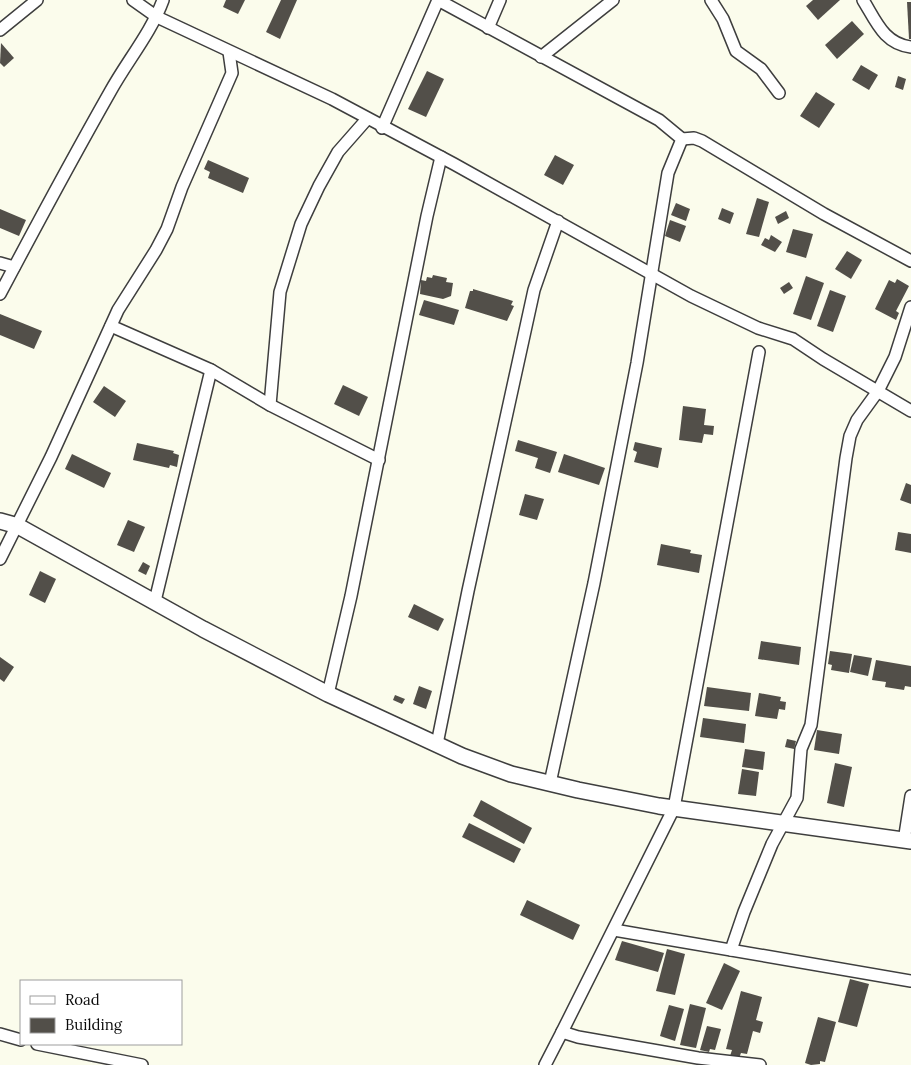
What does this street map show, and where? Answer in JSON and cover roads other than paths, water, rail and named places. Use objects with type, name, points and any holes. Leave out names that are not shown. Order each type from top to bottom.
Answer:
[{"type":"street","points":[[0,30],[37,0]]},
{"type":"street","points":[[133,0],[157,17],[188,30],[229,52],[332,100],[558,221],[651,275],[730,316],[792,339],[911,411]]},
{"type":"street","points":[[0,294],[118,78],[157,17],[163,0]]},
{"type":"street","points":[[382,128],[438,0],[659,120],[682,139],[694,138],[702,141],[824,214],[911,261]]},
{"type":"street","points":[[488,28],[500,0]]},
{"type":"street","points":[[541,57],[613,0]]},
{"type":"street","points":[[711,0],[723,19],[736,51],[761,69],[779,93]]},
{"type":"street","points":[[863,0],[882,32],[891,41],[911,47]]},
{"type":"street","points":[[0,559],[18,526],[118,310],[167,229],[182,187],[232,73],[229,52]]},
{"type":"street","points":[[232,73],[250,61]]},
{"type":"street","points":[[270,405],[280,292],[301,224],[318,186],[338,152],[367,119]]},
{"type":"street","points":[[550,783],[594,583],[637,363],[668,173],[682,139]]},
{"type":"street","points":[[328,694],[351,596],[427,216],[441,158]]},
{"type":"street","points":[[437,744],[468,591],[534,290],[558,221]]},
{"type":"street","points":[[0,263],[14,267]]},
{"type":"street","points":[[731,950],[744,912],[772,844],[797,798],[800,784],[799,758],[803,740],[811,725],[850,436],[857,420],[878,391],[895,357],[911,307]]},
{"type":"street","points":[[111,326],[211,370],[270,405],[379,460]]},
{"type":"street","points":[[545,1065],[674,808],[759,352]]},
{"type":"street","points":[[155,601],[211,370]]},
{"type":"street","points":[[0,521],[18,526],[328,694],[437,744],[511,774],[674,808],[908,841],[911,796]]},
{"type":"street","points":[[614,930],[911,981]]},
{"type":"street","points":[[562,1032],[578,1037],[698,1058],[760,1065]]},
{"type":"street","points":[[0,1034],[20,1040]]},
{"type":"street","points":[[42,1045],[142,1065]]}]
